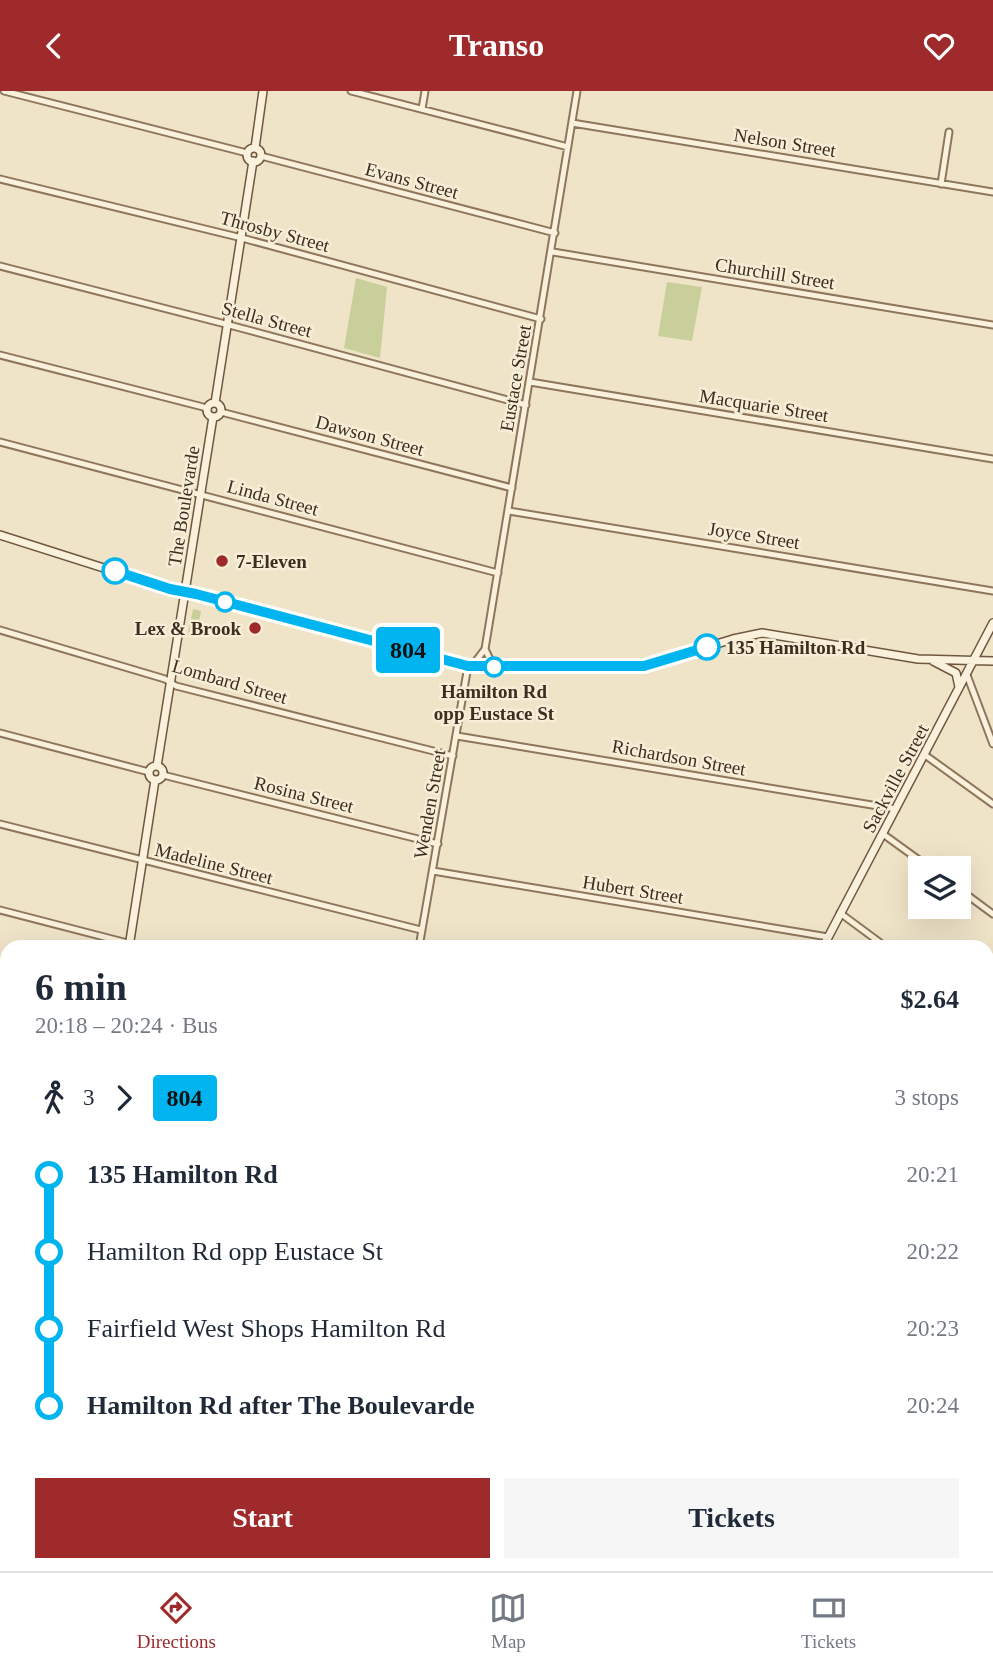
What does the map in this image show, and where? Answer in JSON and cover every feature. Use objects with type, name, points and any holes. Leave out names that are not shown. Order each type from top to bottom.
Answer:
[{"type":"main road","points":[[255,148],[263,91]]},
{"type":"main road","points":[[253,161],[247,153],[255,148]]},
{"type":"main road","points":[[253,161],[257,161],[261,156],[260,151],[255,148]]},
{"type":"main road","points":[[215,403],[220,412],[213,417],[209,415],[207,408],[215,403],[253,161]]},
{"type":"main road","name":"The Boulevarde","points":[[157,766],[213,417]]},
{"type":"main road","points":[[0,535],[185,592],[469,666],[644,666],[762,633],[936,662],[953,670],[958,679],[958,691]]},
{"type":"main road","name":"Sackville Street","points":[[826,940],[993,623]]},
{"type":"main road","points":[[918,659],[993,661]]},
{"type":"main road","points":[[130,940],[155,780],[163,775],[161,768],[157,766],[149,772],[155,780]]},
{"type":"street","points":[[4,91],[247,153]]},
{"type":"street","points":[[351,91],[568,147]]},
{"type":"street","points":[[422,109],[425,91]]},
{"type":"street","name":"Eustace Street","points":[[485,649],[578,91]]},
{"type":"street","name":"Nelson Street","points":[[572,123],[993,192]]},
{"type":"street","points":[[941,184],[949,132]]},
{"type":"street","name":"Evans Street","points":[[261,156],[555,233]]},
{"type":"street","name":"Throsby Street","points":[[0,179],[242,238],[541,319]]},
{"type":"street","name":"Churchill Street","points":[[552,253],[993,325]]},
{"type":"street","name":"Stella Street","points":[[0,266],[228,324],[526,405]]},
{"type":"street","points":[[0,355],[207,408]]},
{"type":"street","name":"Macquarie Street","points":[[530,382],[993,459]]},
{"type":"street","name":"Dawson Street","points":[[220,412],[512,488]]},
{"type":"street","name":"Linda Street","points":[[0,442],[498,572]]},
{"type":"street","name":"Joyce Street","points":[[509,511],[993,591]]},
{"type":"street","name":"Lombard Street","points":[[0,631],[171,683],[453,756]]},
{"type":"street","points":[[469,666],[478,660],[485,649]]},
{"type":"street","points":[[485,649],[494,667]]},
{"type":"street","name":"Wenden Street","points":[[420,940],[469,666]]},
{"type":"street","points":[[967,675],[993,744]]},
{"type":"street","points":[[0,733],[149,772]]},
{"type":"street","name":"Richardson Street","points":[[457,736],[896,809]]},
{"type":"street","points":[[925,755],[993,804]]},
{"type":"street","name":"Rosina Street","points":[[163,775],[438,844]]},
{"type":"street","name":"Madeline Street","points":[[0,824],[421,930]]},
{"type":"street","points":[[883,834],[913,856]]},
{"type":"street","name":"Hubert Street","points":[[433,871],[828,937]]},
{"type":"street","points":[[971,898],[993,914]]},
{"type":"street","points":[[0,910],[111,940]]},
{"type":"street","points":[[840,913],[877,940]]},
{"type":"green space","points":[[356,278],[387,287],[380,358],[344,348]]},
{"type":"green space","points":[[667,282],[702,287],[692,341],[658,336]]},
{"type":"green space","points":[[193,609],[201,611],[197,636],[188,633]]},
{"type":"bus line","name":"804","points":[[115,571],[170,589],[468,666],[644,666],[707,647]]},
{"type":"place","name":"7-Eleven","points":[[222,561]]},
{"type":"place","name":"Lex & Brook","points":[[255,628]]},
{"type":"place","name":"135 Hamilton Rd","points":[[707,647]]},
{"type":"place","name":"Hamilton Rd opp Eustace St","points":[[494,667]]}]
